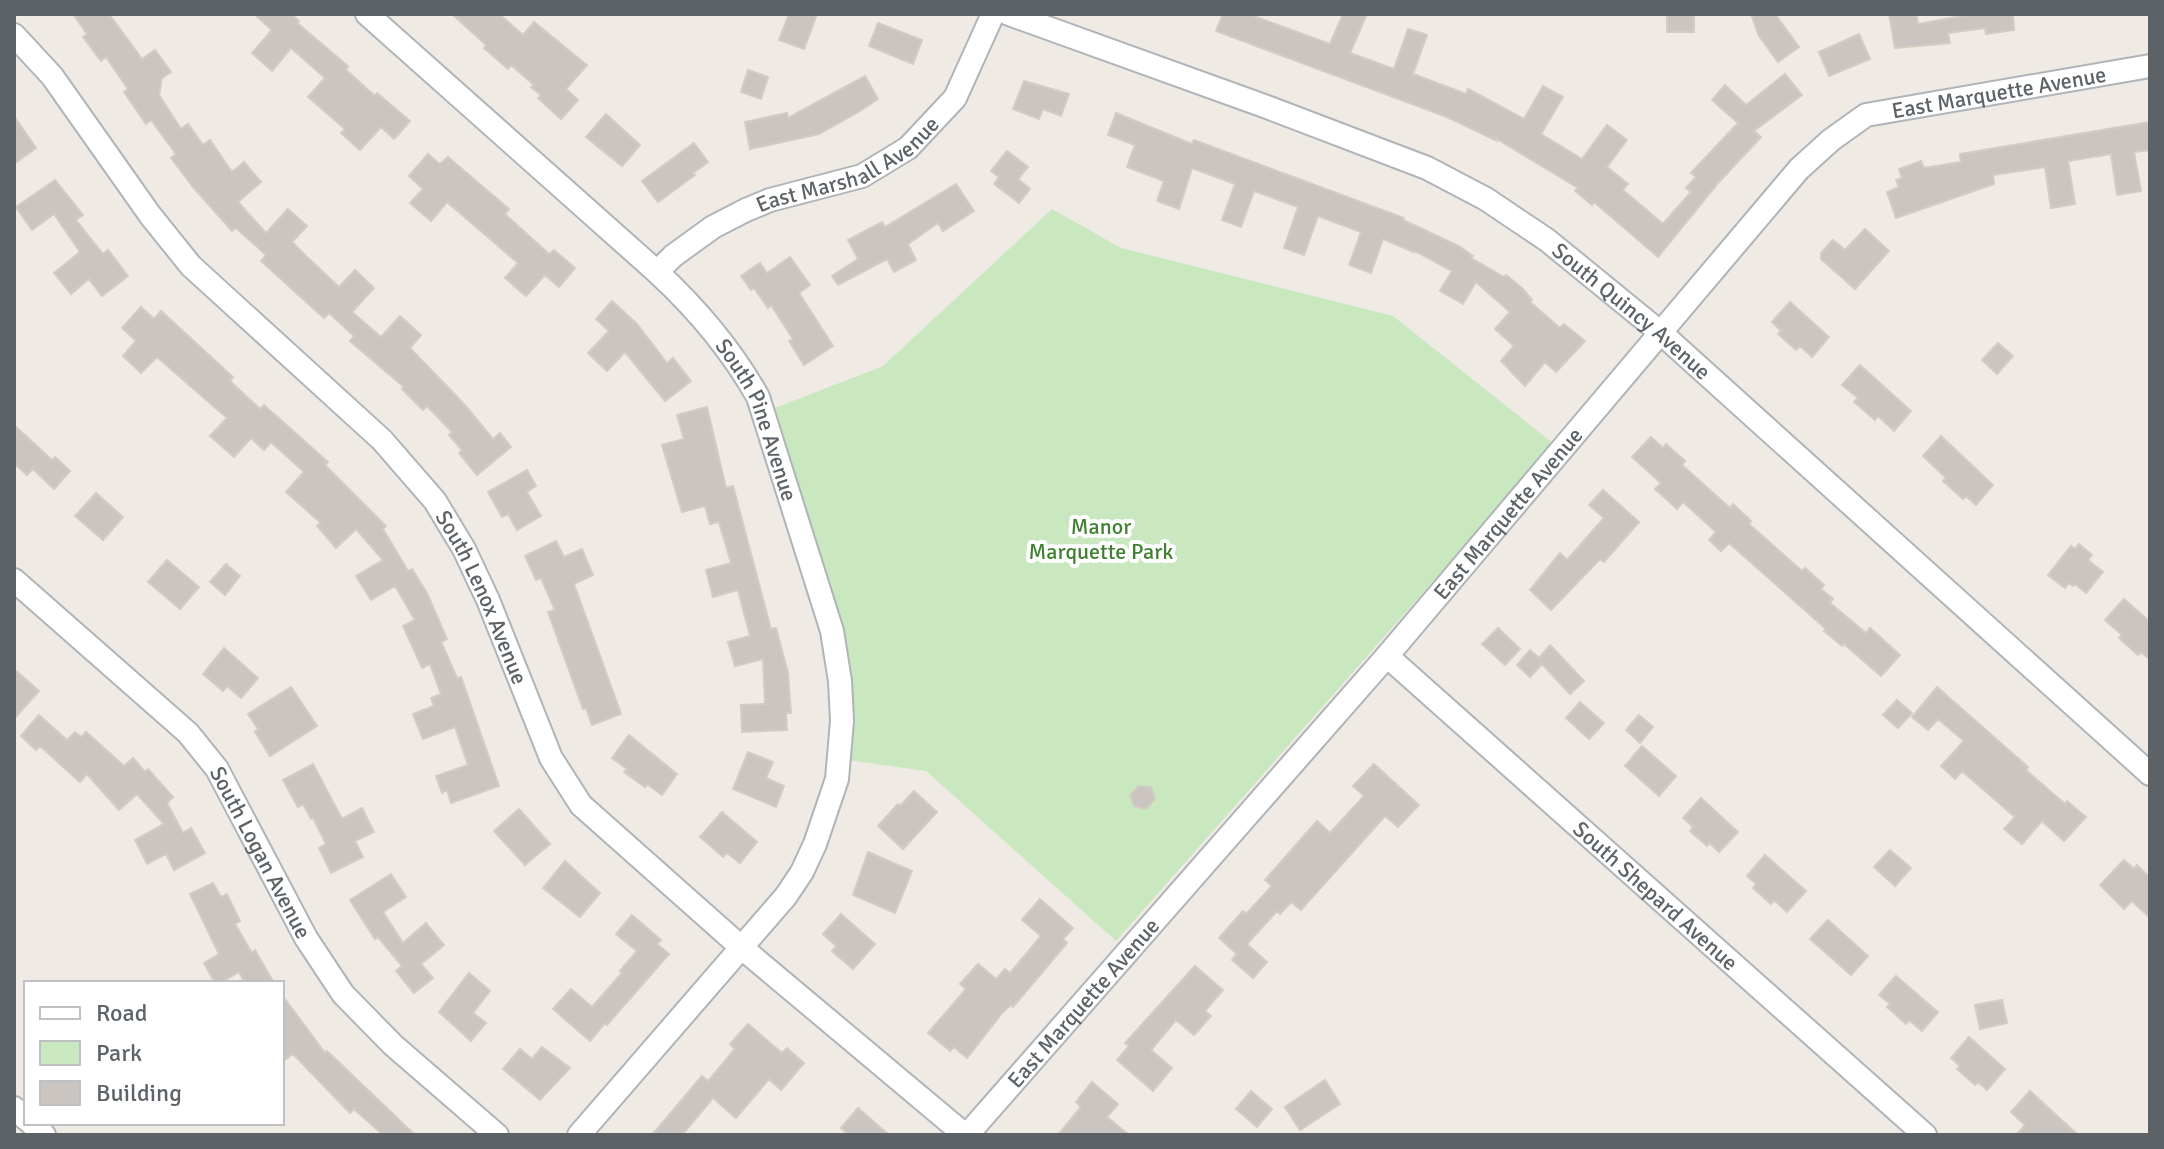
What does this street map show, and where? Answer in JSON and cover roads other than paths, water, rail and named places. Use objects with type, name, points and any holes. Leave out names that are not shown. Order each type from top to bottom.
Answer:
[{"type":"street","name":"South Pine Avenue","points":[[367,14],[657,272],[694,307],[739,363],[758,397],[832,631],[840,681],[842,721],[837,779],[828,813],[802,872],[742,948],[579,1135]]},
{"type":"street","name":"East Marshall Avenue","points":[[657,272],[673,256],[713,227],[746,210],[770,200],[862,176],[908,148],[955,98],[993,14]]},
{"type":"street","name":"South Quincy Avenue","points":[[1009,14],[1427,168],[1486,199],[1547,240],[1661,333],[2150,774]]},
{"type":"street","name":"South Lenox Avenue","points":[[14,35],[52,76],[150,215],[191,266],[382,440],[435,501],[464,549],[488,600],[551,758],[581,805],[742,948],[966,1135]]},
{"type":"street","name":"East Marquette Avenue","points":[[966,1135],[1387,656],[1799,169],[1831,140],[1866,115],[2150,66]]},
{"type":"street","name":"South Logan Avenue","points":[[14,580],[188,733],[217,769],[306,938],[343,994],[393,1045],[497,1135]]},
{"type":"street","name":"South Shepard Avenue","points":[[1387,656],[1925,1135]]},
{"type":"park label","name":"Manor Marquette Park","points":[[1101,538]]}]
